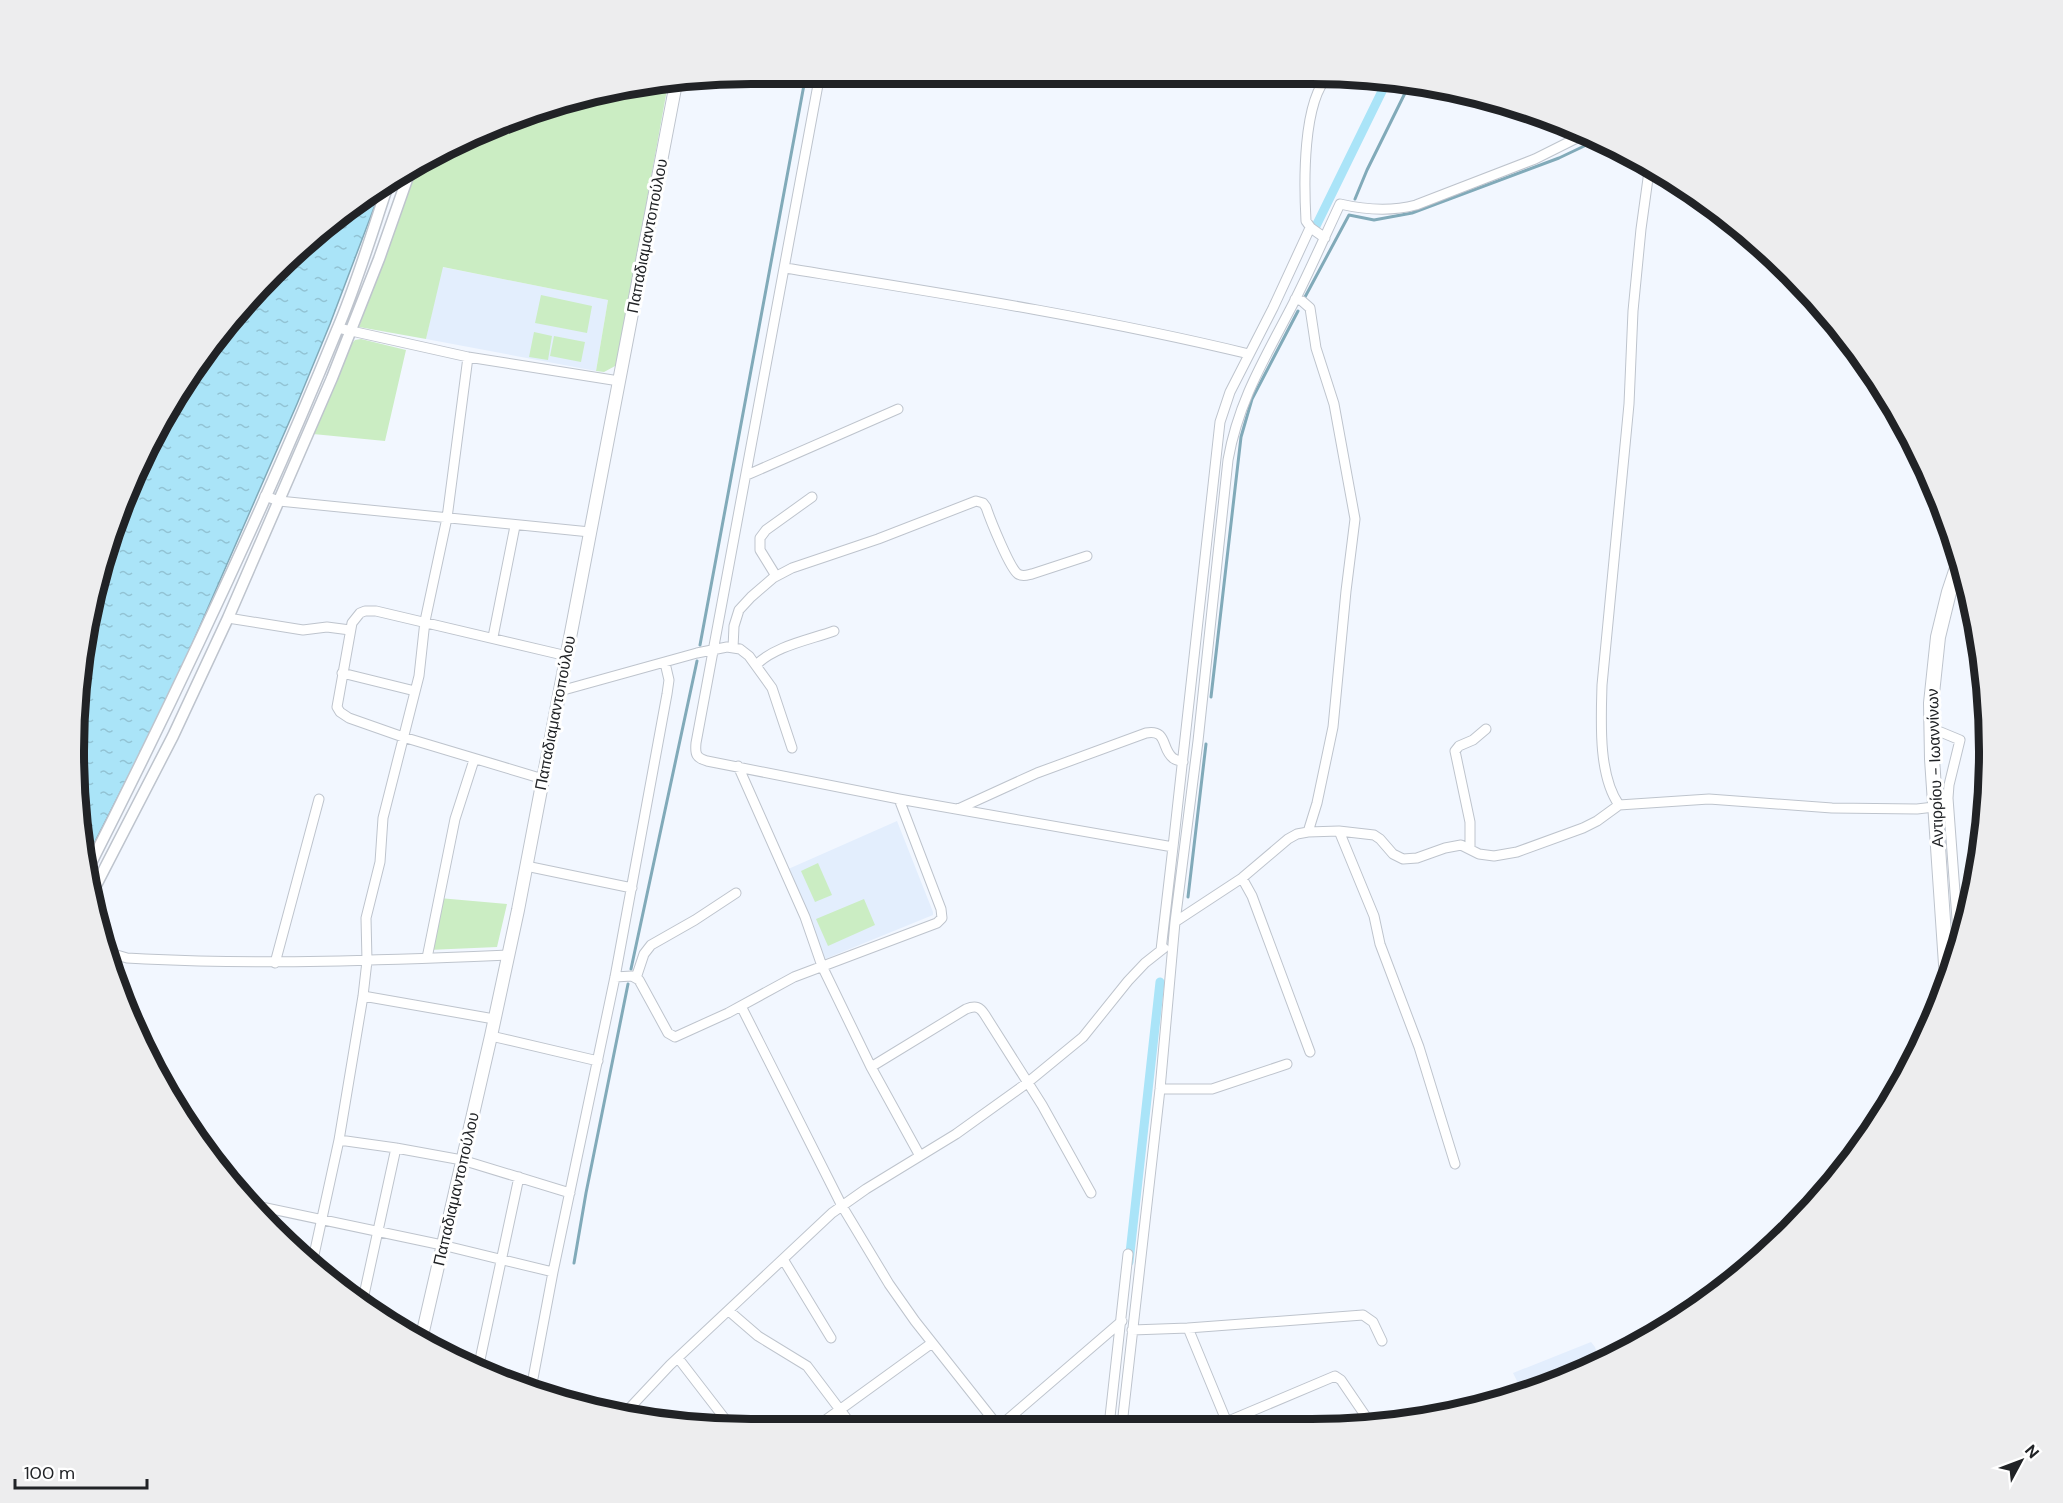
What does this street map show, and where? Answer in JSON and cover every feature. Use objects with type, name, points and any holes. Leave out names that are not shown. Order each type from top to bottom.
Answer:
[{"type":"main road","name":"Παπαδιαμαντοπούλου","points":[[423,1332],[508,955],[675,89]]},
{"type":"main road","name":"Αντιρρίου - Ιωαννίνων","points":[[1946,960],[1934,807],[1930,703],[1936,651],[1955,574]]},
{"type":"street","points":[[818,84],[747,474],[727,566],[695,754],[704,760],[899,799],[1173,847]]},
{"type":"street","points":[[1322,84],[1317,93],[1308,128],[1306,219],[1310,228],[1325,238]]},
{"type":"street","points":[[1123,1419],[1160,1089],[1175,922],[1231,445],[1244,400],[1340,204],[1375,211],[1416,205],[1535,159],[1575,139]]},
{"type":"street","points":[[1619,805],[1610,790],[1606,772],[1601,712],[1602,685],[1629,404],[1633,311],[1648,175]]},
{"type":"street","points":[[97,883],[173,735],[228,618],[351,331],[407,180]]},
{"type":"street","points":[[93,859],[181,683],[265,496],[338,328],[385,194]]},
{"type":"street","points":[[1161,950],[1219,430],[1230,392],[1273,308],[1310,228]]},
{"type":"street","points":[[785,268],[1026,308],[1194,340],[1250,354]]},
{"type":"street","points":[[1295,298],[1310,308],[1316,348],[1334,404],[1355,519],[1333,727],[1317,803],[1308,832]]},
{"type":"street","points":[[338,328],[468,357],[619,381]]},
{"type":"street","points":[[314,1255],[339,1140],[363,996],[367,962],[365,938],[367,907],[380,862],[384,812],[419,676],[426,621],[447,518],[468,357]]},
{"type":"street","points":[[747,474],[898,410]]},
{"type":"street","points":[[265,496],[279,501],[590,532]]},
{"type":"street","points":[[776,576],[760,550],[760,538],[766,530],[812,497]]},
{"type":"street","points":[[733,648],[734,626],[741,608],[763,585],[776,576],[800,565],[976,501],[983,503],[986,507],[1017,574],[1023,576],[1032,574],[1087,556]]},
{"type":"street","points":[[493,637],[515,526]]},
{"type":"street","points":[[543,779],[403,737],[349,718],[340,712],[337,707],[350,630],[354,620],[365,611],[376,611],[567,656]]},
{"type":"street","points":[[228,618],[303,630],[327,627],[350,630]]},
{"type":"street","points":[[756,665],[779,650],[834,631]]},
{"type":"street","points":[[560,691],[697,653],[727,647],[733,648],[744,651],[774,693],[792,748]]},
{"type":"street","points":[[532,1382],[632,888],[667,694],[669,680],[665,663]]},
{"type":"street","points":[[342,673],[415,691]]},
{"type":"street","points":[[1931,728],[1960,740],[1948,798],[1957,920]]},
{"type":"street","points":[[1470,849],[1470,822],[1455,751],[1486,729]]},
{"type":"street","points":[[958,809],[1037,773],[1146,733],[1160,735],[1171,757],[1183,762]]},
{"type":"street","points":[[427,958],[455,819],[474,760]]},
{"type":"street","points":[[738,766],[805,917],[822,966],[871,1067],[920,1156]]},
{"type":"street","points":[[1175,922],[1242,878],[1297,834],[1308,832],[1340,831],[1378,837],[1393,854],[1403,859],[1417,858],[1455,845],[1461,845],[1487,856],[1517,852],[1582,828],[1597,821],[1619,805],[1709,799],[1832,808],[1898,809],[1934,807],[1942,804],[1948,798]]},
{"type":"street","points":[[275,963],[319,799]]},
{"type":"street","points":[[615,977],[632,976],[636,978],[668,1033],[674,1037],[741,1006],[794,977],[935,925],[942,918],[899,799]]},
{"type":"street","points":[[1340,831],[1374,916],[1381,948],[1419,1047],[1455,1164]]},
{"type":"street","points":[[526,866],[632,888]]},
{"type":"street","points":[[1242,878],[1252,896],[1310,1052]]},
{"type":"street","points":[[636,978],[644,954],[649,948],[696,920],[736,892]]},
{"type":"street","points":[[630,1408],[678,1358],[842,1206],[970,1125],[1028,1083],[1083,1037],[1128,981],[1161,950],[1173,943]]},
{"type":"street","points":[[116,954],[136,959],[275,963],[367,962],[508,955]]},
{"type":"street","points":[[363,996],[494,1019]]},
{"type":"street","points":[[741,1006],[842,1206],[896,1295],[993,1419]]},
{"type":"street","points":[[871,1067],[923,1034],[974,1006],[981,1009],[1042,1105],[1091,1192]]},
{"type":"street","points":[[491,1036],[598,1061]]},
{"type":"street","points":[[1160,1089],[1212,1089],[1287,1064]]},
{"type":"street","points":[[339,1140],[462,1160],[570,1192]]},
{"type":"street","points":[[364,1295],[396,1148]]},
{"type":"street","points":[[480,1361],[519,1177]]},
{"type":"street","points":[[265,1207],[442,1245],[553,1272]]},
{"type":"street","points":[[1110,1419],[1128,1254]]},
{"type":"street","points":[[783,1259],[831,1338]]},
{"type":"street","points":[[729,1311],[759,1336],[807,1366],[847,1419]]},
{"type":"street","points":[[1132,1330],[1363,1315],[1373,1322],[1382,1341]]},
{"type":"street","points":[[1007,1419],[1122,1321]]},
{"type":"street","points":[[1188,1328],[1223,1419]]},
{"type":"street","points":[[827,1419],[932,1342]]},
{"type":"street","points":[[678,1358],[725,1418]]},
{"type":"street","points":[[1236,1419],[1335,1376],[1341,1380],[1366,1417]]},
{"type":"shaded area","points":[[442,267],[608,300],[596,371],[426,339]]},
{"type":"shaded area","points":[[897,821],[933,915],[825,959],[786,870]]},
{"type":"shaded area","points":[[1591,1342],[1597,1354],[1519,1386],[1513,1373]]},
{"type":"green space","points":[[667,90],[617,365],[604,372],[596,371],[608,300],[443,267],[426,339],[359,327],[414,176],[456,153],[537,119],[621,97]]},
{"type":"green space","points":[[541,295],[592,306],[587,333],[535,323]]},
{"type":"green space","points":[[534,332],[552,336],[548,360],[529,357]]},
{"type":"green space","points":[[554,336],[585,342],[581,362],[550,356]]},
{"type":"green space","points":[[361,339],[406,350],[385,441],[313,434],[348,348],[355,340]]},
{"type":"green space","points":[[818,863],[832,895],[815,902],[801,871]]},
{"type":"green space","points":[[439,898],[507,904],[497,947],[428,950]]},
{"type":"green space","points":[[864,899],[875,925],[828,946],[816,919]]},
{"type":"water","points":[[378,199],[297,404],[169,697],[92,848],[85,795],[84,752],[85,708],[90,664],[107,579],[119,537],[135,496],[173,418],[222,345],[250,311],[311,250]]},
{"type":"waterway","points":[[700,645],[804,84]]},
{"type":"waterway","points":[[1316,226],[1383,88]]},
{"type":"waterway","points":[[1355,199],[1406,91]]},
{"type":"waterway","points":[[1305,297],[1349,215],[1374,220],[1412,213],[1559,158],[1588,144]]},
{"type":"waterway","points":[[1211,697],[1241,437],[1252,399],[1298,311]]},
{"type":"waterway","points":[[631,969],[697,661]]},
{"type":"waterway","points":[[1188,897],[1206,744]]},
{"type":"waterway","points":[[1129,1262],[1160,982]]},
{"type":"waterway","points":[[574,1263],[628,984]]}]
